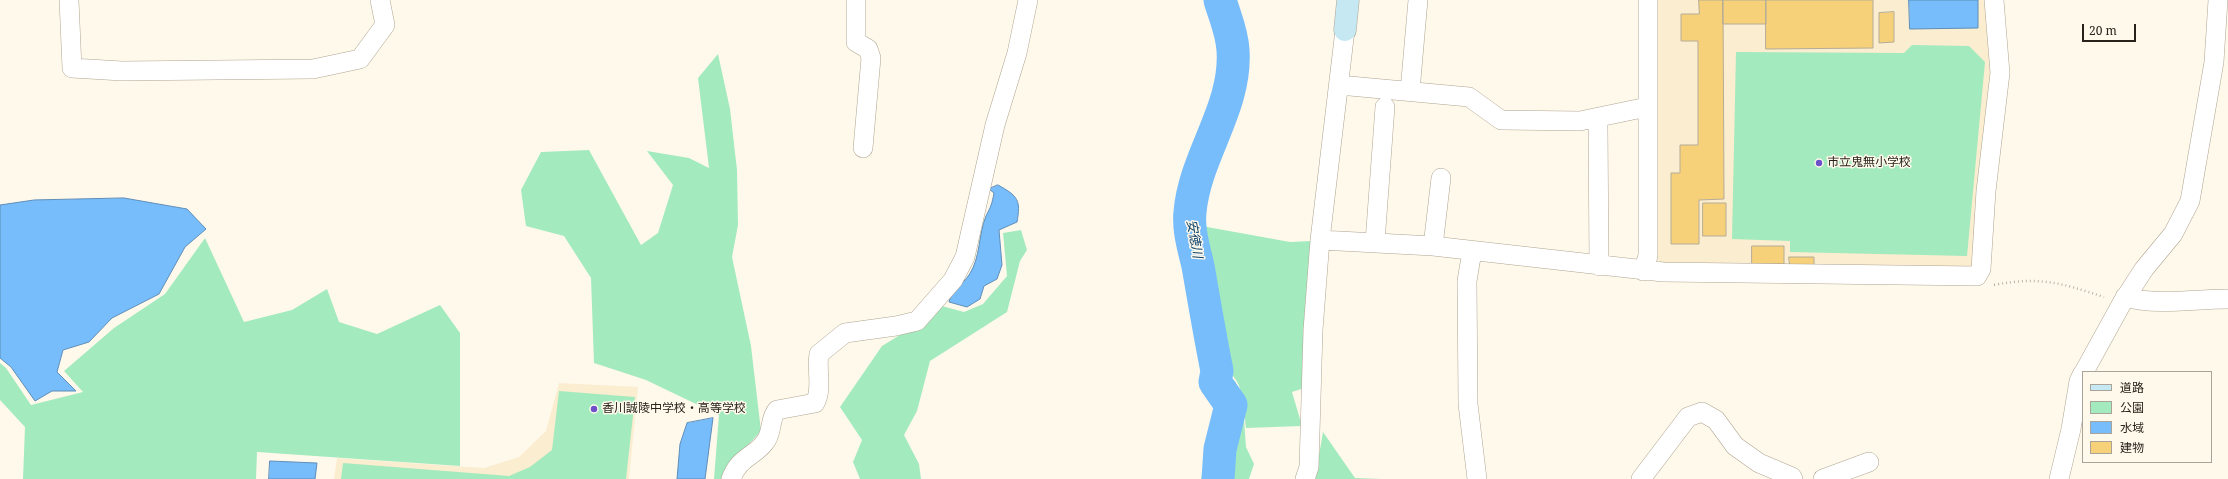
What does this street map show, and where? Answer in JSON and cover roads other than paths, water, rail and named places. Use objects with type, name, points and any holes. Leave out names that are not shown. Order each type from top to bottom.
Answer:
[{"type":"street","points":[[69,0],[72,68],[122,71],[313,69],[360,59],[385,25],[380,0]]},
{"type":"street","points":[[856,0],[856,42],[868,49],[871,58],[863,148]]},
{"type":"street","points":[[731,479],[742,460],[765,442],[770,432],[773,415],[777,410],[815,403],[819,395],[817,363],[819,354],[846,333],[896,326],[917,321],[953,280],[965,257],[995,124],[1017,53],[1028,0]]},
{"type":"street","points":[[1305,479],[1309,467],[1313,330],[1320,240],[1348,0]]},
{"type":"street","points":[[1410,91],[1418,0]]},
{"type":"street","points":[[1643,271],[1648,256],[1648,0]]},
{"type":"street","points":[[1320,240],[1433,246],[1643,271],[1977,276],[1981,269],[1986,191],[2000,73],[1994,0]]},
{"type":"street","points":[[2084,371],[2124,300],[2144,269],[2173,234],[2190,201],[2214,62],[2218,0]]},
{"type":"street","points":[[1339,85],[1470,97],[1501,120],[1580,121],[1647,107]]},
{"type":"street","points":[[1375,242],[1385,107]]},
{"type":"street","points":[[1598,125],[1599,266]]},
{"type":"street","points":[[1433,246],[1441,178]]},
{"type":"street","points":[[1472,251],[1466,281],[1468,404],[1478,479]]},
{"type":"street","points":[[2124,300],[2164,303],[2192,299],[2228,299]]},
{"type":"street","points":[[2059,479],[2071,429],[2079,381],[2082,375]]},
{"type":"street","points":[[1641,479],[1688,417],[1702,412],[1716,420],[1735,446],[1759,463],[1792,477],[1793,479]]},
{"type":"street","points":[[1823,479],[1869,462]]},
{"type":"water","points":[[1909,0],[1978,0],[1978,28],[1910,29]]},
{"type":"water","points":[[998,185],[1014,196],[1019,208],[1017,222],[999,230],[1002,265],[997,279],[984,286],[980,299],[967,307],[949,302],[952,294],[969,275],[976,261],[983,223],[991,205],[994,193],[989,189]]},
{"type":"water","points":[[124,198],[187,209],[206,229],[185,247],[159,294],[112,318],[89,342],[63,350],[57,372],[76,391],[52,391],[35,401],[11,367],[0,358],[0,205],[34,200]]},
{"type":"water","points":[[713,418],[705,479],[677,479],[680,444],[687,423]]},
{"type":"water","points":[[270,461],[317,463],[315,479],[269,479]]},
{"type":"waterway","name":"安徳川","points":[[1218,479],[1220,449],[1231,405],[1215,382],[1217,371],[1192,239],[1190,212],[1193,191],[1199,171],[1229,92],[1233,71],[1233,50],[1231,37],[1220,0]]},
{"type":"place","name":"市立鬼無小学校","points":[[1819,163]]},
{"type":"place","name":"香川誠陵中学校・高等学校","points":[[594,409]]}]
